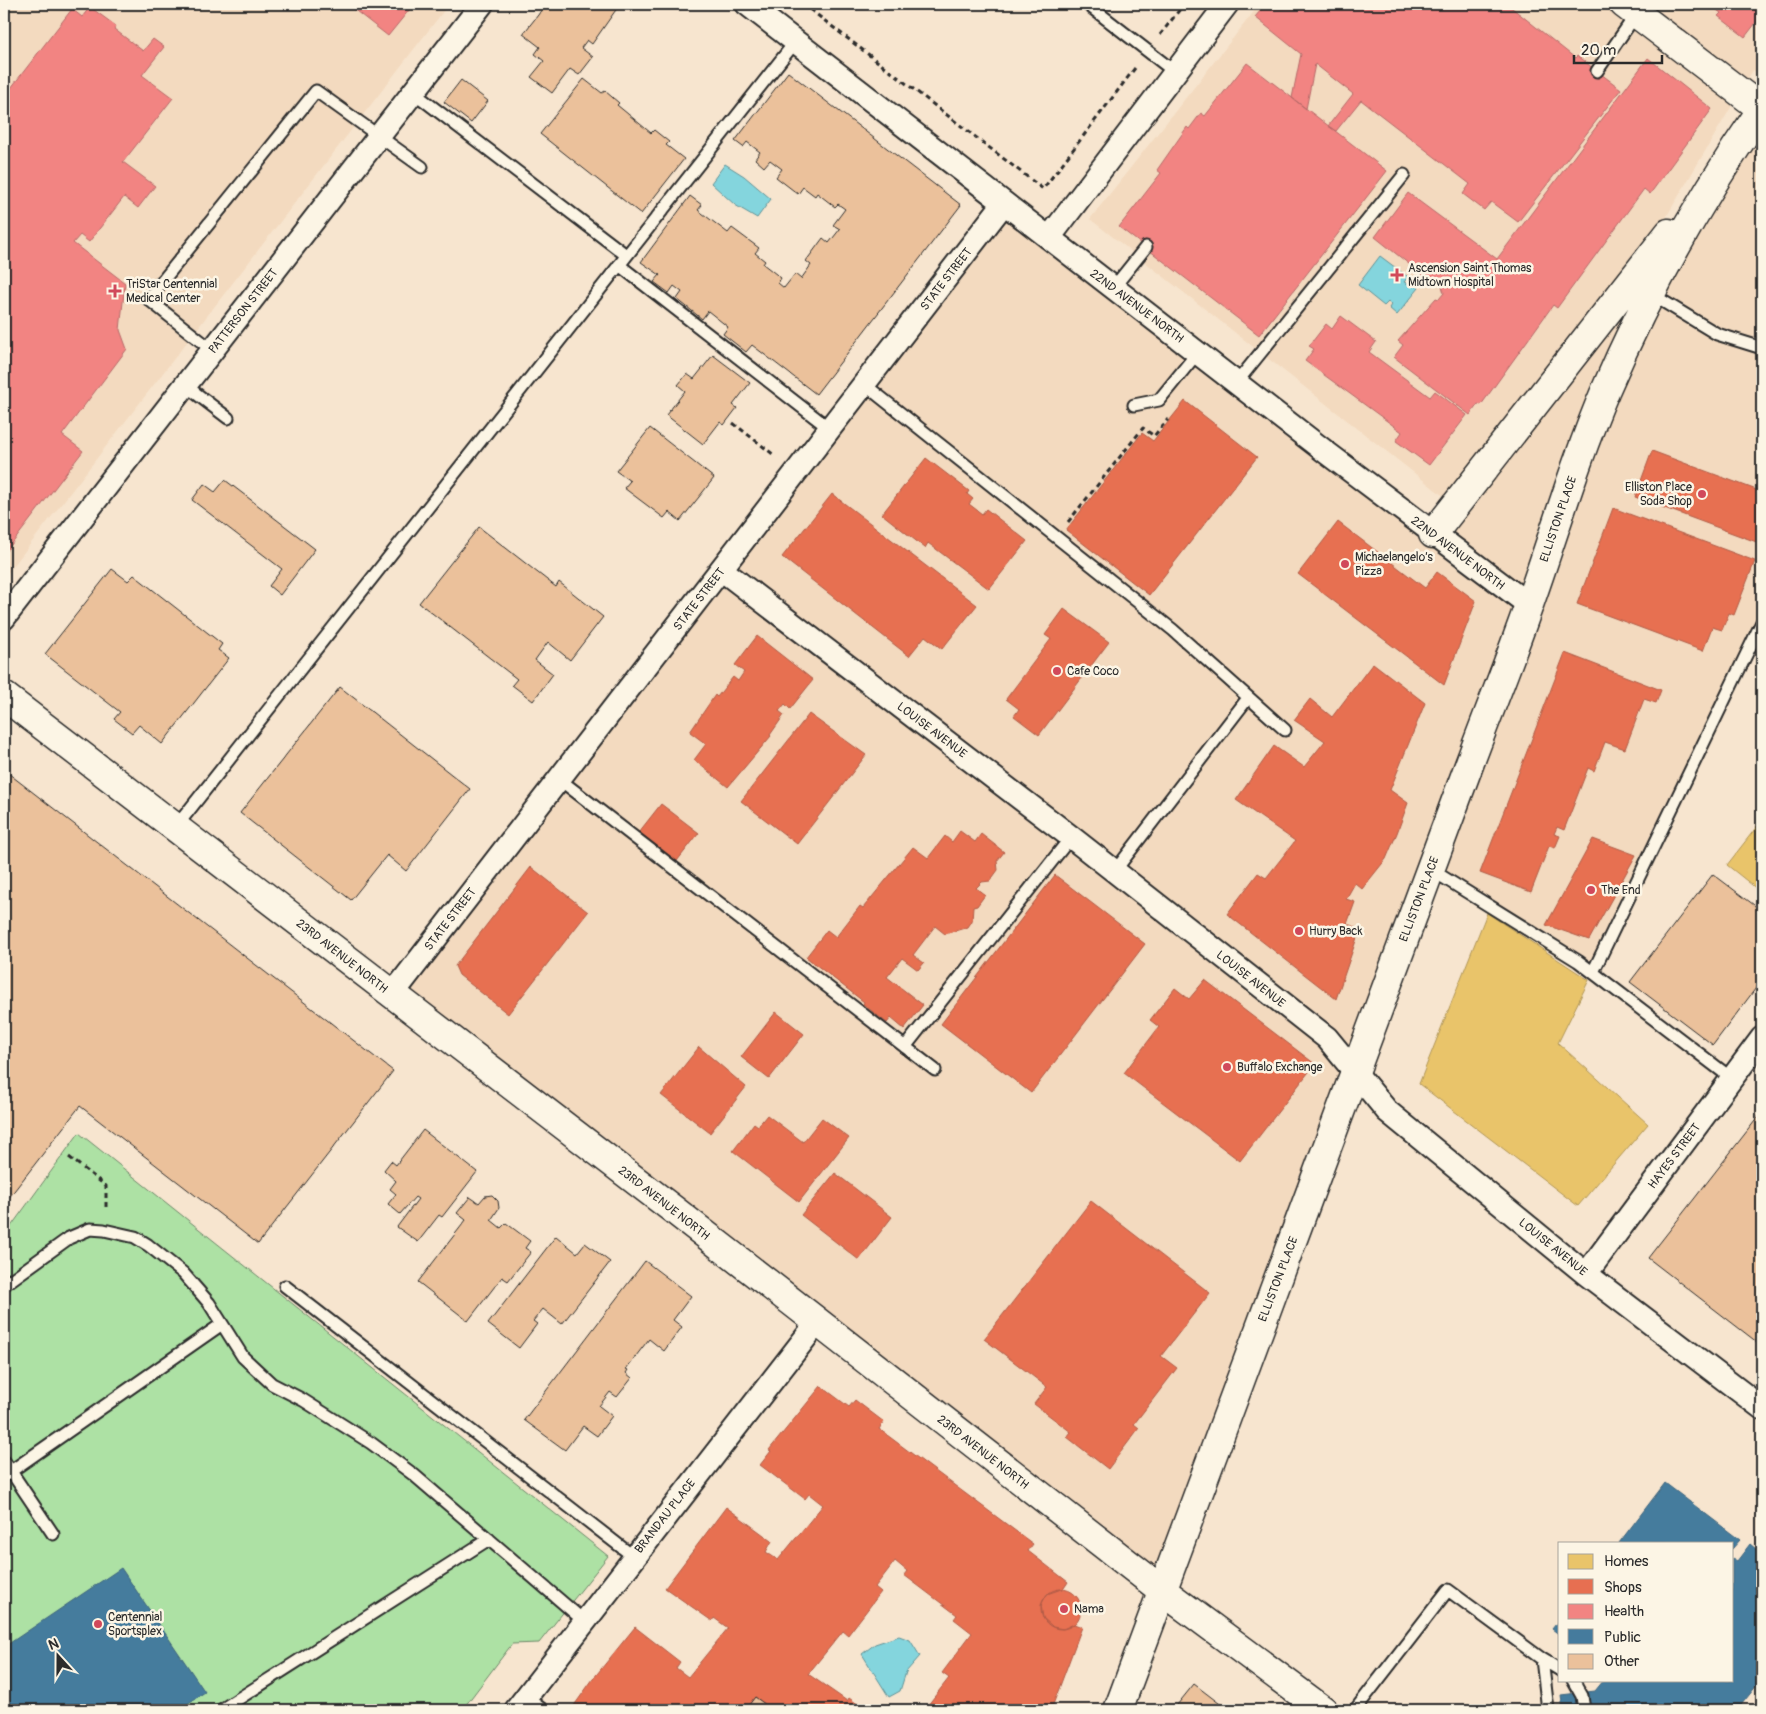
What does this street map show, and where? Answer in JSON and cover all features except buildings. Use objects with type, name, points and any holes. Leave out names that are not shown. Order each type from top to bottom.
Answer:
[{"type":"main road","points":[[1630,9],[1762,109]]},
{"type":"main road","name":"ELLISTON PLACE","points":[[1118,1710],[1354,1071],[1529,605],[1591,426],[1650,294],[1724,163],[1762,109]]},
{"type":"main road","points":[[1432,534],[1724,163]]},
{"type":"main road","name":"23RD AVENUE NORTH","points":[[4,696],[658,1198],[1162,1591],[1323,1710]]},
{"type":"street","name":"PATTERSON STREET","points":[[4,618],[482,4]]},
{"type":"street","name":"22ND AVENUE NORTH","points":[[747,4],[1432,534],[1529,605]]},
{"type":"street","points":[[1049,238],[1227,4]]},
{"type":"street","name":"STATE STREET","points":[[392,994],[722,570],[1004,203]]},
{"type":"street","name":"LOUISE AVENUE","points":[[722,570],[1071,837],[1327,1038],[1387,1111],[1586,1274],[1762,1408]]},
{"type":"street","name":"HAYES STREET","points":[[1586,1274],[1762,1038]]},
{"type":"street","name":"BRANDAU PLACE","points":[[528,1706],[584,1621],[816,1323]]},
{"type":"lane","points":[[1087,4],[1176,73]]},
{"type":"lane","points":[[1597,71],[1630,9]]},
{"type":"lane","points":[[175,828],[796,41]]},
{"type":"lane","points":[[212,350],[148,300],[316,91],[422,167]]},
{"type":"lane","points":[[413,92],[626,255]]},
{"type":"lane","points":[[1237,382],[1404,175]]},
{"type":"lane","points":[[1114,287],[1146,247]]},
{"type":"lane","points":[[619,265],[830,429]]},
{"type":"lane","points":[[1650,294],[1717,334],[1762,348]]},
{"type":"lane","points":[[1134,405],[1159,400],[1198,352]]},
{"type":"lane","points":[[864,384],[1173,630],[1285,730]]},
{"type":"lane","points":[[185,385],[228,418]]},
{"type":"lane","points":[[1593,972],[1762,622]]},
{"type":"lane","points":[[1114,872],[1248,698]]},
{"type":"lane","points":[[559,779],[935,1070]]},
{"type":"lane","points":[[905,1047],[1071,837]]},
{"type":"lane","points":[[1430,870],[1593,972],[1731,1078]]},
{"type":"lane","points":[[4,1285],[69,1238],[90,1229],[135,1238],[183,1273],[209,1304],[243,1357],[272,1384],[302,1400],[371,1443],[414,1475],[584,1621]]},
{"type":"lane","points":[[285,1286],[634,1557]]},
{"type":"lane","points":[[7,1474],[222,1324]]},
{"type":"lane","points":[[4,1461],[7,1474],[53,1534]]},
{"type":"lane","points":[[221,1710],[489,1539]]},
{"type":"lane","points":[[1355,1710],[1448,1590],[1558,1669]]},
{"type":"lane","points":[[1542,1659],[1548,1710]]},
{"type":"lane","points":[[1574,1682],[1582,1696],[1584,1710]]},
{"type":"path","points":[[803,4],[1043,189],[1184,4]]},
{"type":"path","points":[[1078,510],[1143,428],[1154,436],[1172,414]]},
{"type":"path","points":[[733,423],[774,456]]},
{"type":"path","points":[[69,1157],[106,1186],[106,1231]]},
{"type":"shaded area","name":"TriStar Centennial Medical Center","points":[[4,4],[449,4],[4,578]]},
{"type":"shaded area","points":[[1260,4],[1762,4],[1762,76],[1753,70],[1625,287],[1762,109],[1762,622],[1593,972],[1430,870],[1163,1591],[402,1002],[416,963],[1004,203],[1432,534],[1455,505],[1090,219]]},
{"type":"green space","points":[[79,1133],[608,1556],[539,1643],[512,1644],[462,1710],[4,1710],[4,1236]]},
{"type":"water","points":[[725,164],[744,176],[771,199],[757,218],[735,205],[711,183]]},
{"type":"water","points":[[1380,256],[1408,277],[1404,282],[1408,284],[1411,281],[1419,288],[1397,315],[1389,308],[1391,305],[1388,302],[1384,306],[1358,285]]},
{"type":"water","points":[[899,1636],[910,1640],[920,1656],[906,1672],[900,1691],[889,1697],[862,1654],[875,1644]]},
{"type":"place","name":"Ascension Saint Thomas Midtown Hospital","points":[[1397,275]]},
{"type":"place","name":"TriStar Centennial Medical Center","points":[[115,291]]},
{"type":"place","name":"Elliston Place Soda Shop","points":[[1702,494]]},
{"type":"place","name":"Michaelangelo’s Pizza","points":[[1345,564]]},
{"type":"place","name":"Cafe Coco","points":[[1057,671]]},
{"type":"place","name":"The End","points":[[1591,890]]},
{"type":"place","name":"Hurry Back","points":[[1299,931]]},
{"type":"place","name":"Buffalo Exchange","points":[[1227,1067]]},
{"type":"place","name":"Nama","points":[[1064,1609]]},
{"type":"place","name":"Centennial Sportsplex","points":[[98,1624]]}]
